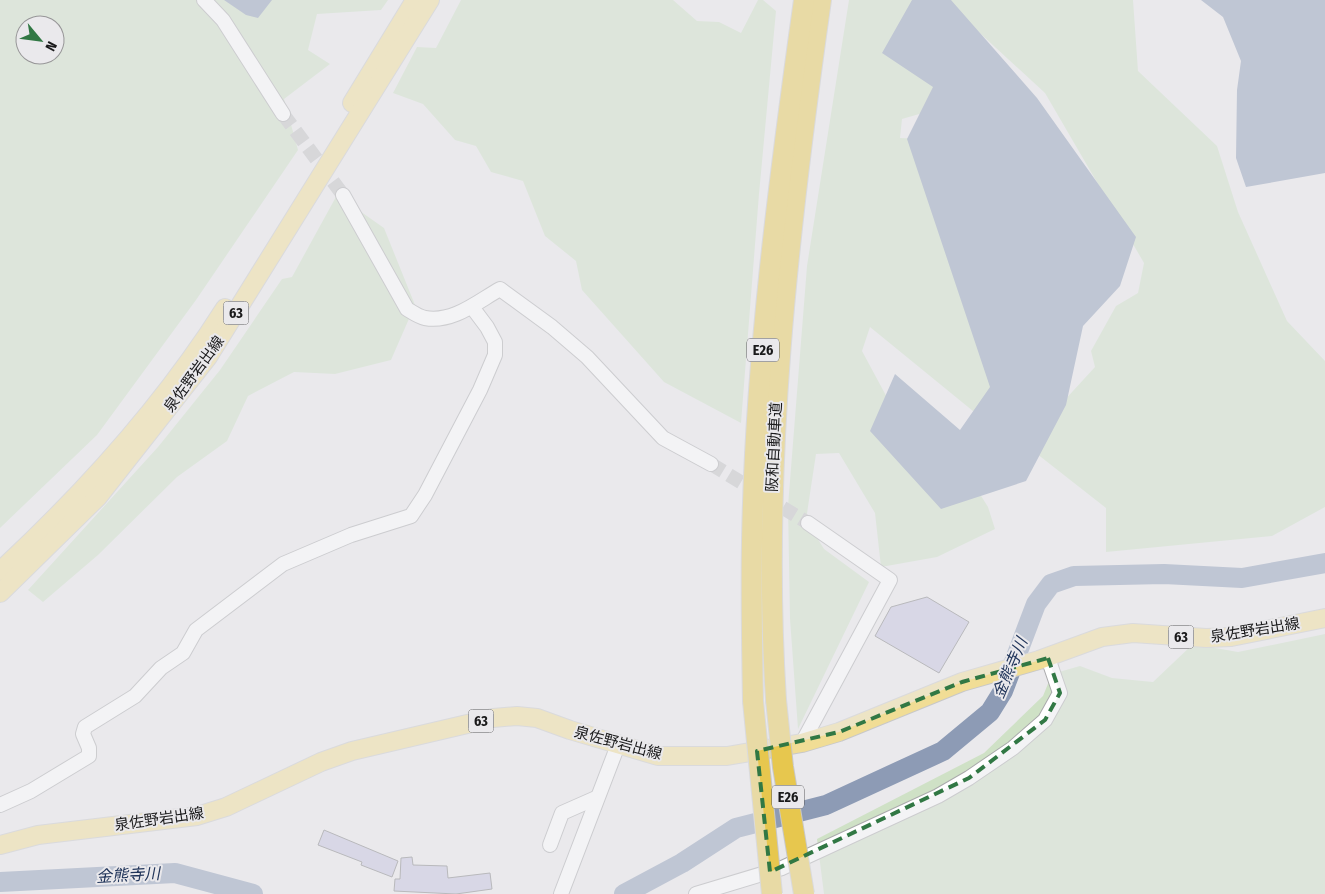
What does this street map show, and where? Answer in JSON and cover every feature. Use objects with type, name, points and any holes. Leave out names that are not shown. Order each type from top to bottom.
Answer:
[{"type":"highway","points":[[785,142],[793,0]]},
{"type":"highway","name":"阪和自動車道","points":[[772,894],[753,701],[752,542],[755,464],[768,298],[785,142],[804,0]]},
{"type":"highway","name":"阪和自動車道","points":[[804,894],[783,767],[776,700],[770,579],[772,471],[778,382],[795,206],[821,0]]},
{"type":"highway","points":[[795,206],[803,175],[830,0]]},
{"type":"main road","name":"泉佐野岩出線","points":[[0,571],[52,523],[110,461],[152,411],[206,336],[338,128],[415,0]]},
{"type":"main road","name":"泉佐野岩出線","points":[[0,593],[98,497],[208,357],[430,0]]},
{"type":"main road","name":"泉佐野岩出線","points":[[0,845],[38,835],[197,816],[234,804],[321,762],[352,751],[493,718],[517,716],[536,718],[658,756],[727,756],[802,743],[858,725],[962,682],[1044,659],[1102,637],[1133,632],[1206,638],[1231,637],[1325,618]]},
{"type":"street","points":[[204,0],[223,20],[283,114]]},
{"type":"street","points":[[343,195],[407,310],[424,318],[441,318],[472,306],[500,289],[552,327],[587,357],[663,438],[711,464]]},
{"type":"street","points":[[0,805],[31,791],[89,756],[89,748],[83,734],[85,727],[135,696],[161,668],[183,653],[196,630],[283,564],[351,535],[410,516],[425,495],[480,390],[495,355],[495,342],[472,306]]},
{"type":"street","points":[[802,743],[890,580],[808,523]]},
{"type":"street","points":[[696,894],[782,868],[938,796],[969,778],[1013,748],[1044,720],[1060,693],[1044,659]]},
{"type":"street","points":[[561,894],[596,798],[618,745]]},
{"type":"street","points":[[550,845],[562,813],[596,798]]},
{"type":"highlighted area","points":[[1048,658],[1060,693],[1045,720],[969,778],[770,872],[757,751],[839,732],[962,682]]},
{"type":"green space","points":[[0,0],[388,0],[381,10],[317,14],[308,50],[330,64],[284,99],[298,150],[196,300],[97,435],[0,528]]},
{"type":"green space","points":[[461,0],[673,0],[697,21],[719,22],[741,33],[758,0],[763,0],[776,11],[741,423],[664,382],[582,290],[576,261],[545,236],[523,181],[491,172],[476,146],[455,140],[423,104],[393,93],[417,47],[436,48]]},
{"type":"green space","points":[[849,0],[915,0],[945,77],[947,106],[902,119],[900,138],[946,140],[1000,231],[995,429],[870,327],[862,351],[897,416],[968,475],[988,507],[995,529],[937,557],[881,567],[875,513],[839,453],[816,454],[806,520],[824,549],[869,582],[798,729],[790,619],[788,506],[807,266]]},
{"type":"green space","points":[[944,0],[1133,0],[1138,71],[1217,146],[1238,212],[1287,321],[1325,361],[1325,507],[1272,536],[1106,552],[1106,508],[1032,450],[1061,404],[1095,367],[1091,351],[1116,306],[1138,293],[1144,263],[1045,93]]},
{"type":"green space","points":[[337,195],[384,228],[415,305],[391,360],[335,374],[294,372],[248,396],[227,441],[177,477],[98,555],[43,602],[28,590],[158,447],[220,370],[282,279],[292,277]]},
{"type":"green space","points":[[1325,634],[1325,894],[824,894],[817,839],[984,753],[1043,696],[1052,674],[1080,666],[1112,678],[1153,682],[1193,644],[1238,652]]},
{"type":"water","points":[[224,0],[272,0],[258,18],[246,15]]},
{"type":"water","points":[[912,0],[951,0],[1037,98],[1136,237],[1120,286],[1083,326],[1066,405],[1026,481],[941,509],[870,431],[895,374],[960,430],[990,387],[907,139],[933,87],[882,53]]},
{"type":"water","points":[[1201,0],[1325,0],[1325,173],[1246,187],[1236,158],[1237,90],[1241,61],[1223,17]]},
{"type":"building","points":[[927,597],[969,622],[939,673],[875,636],[891,607]]},
{"type":"building","points":[[324,830],[398,861],[392,877],[361,865],[362,862],[318,845]]},
{"type":"building","points":[[412,857],[413,865],[447,866],[448,878],[490,873],[492,889],[456,894],[394,891],[395,879],[400,879],[401,858]]},
{"type":"waterway","name":"金熊寺川","points":[[624,894],[682,863],[736,828],[826,805],[943,751],[990,712],[1003,691],[1036,604],[1051,584],[1074,576],[1164,574],[1242,578],[1325,563]]},
{"type":"waterway","name":"金熊寺川","points":[[0,882],[175,873],[253,894]]},
{"type":"tunnel","points":[[283,114],[343,195]]},
{"type":"tunnel","points":[[711,464],[808,523]]}]
